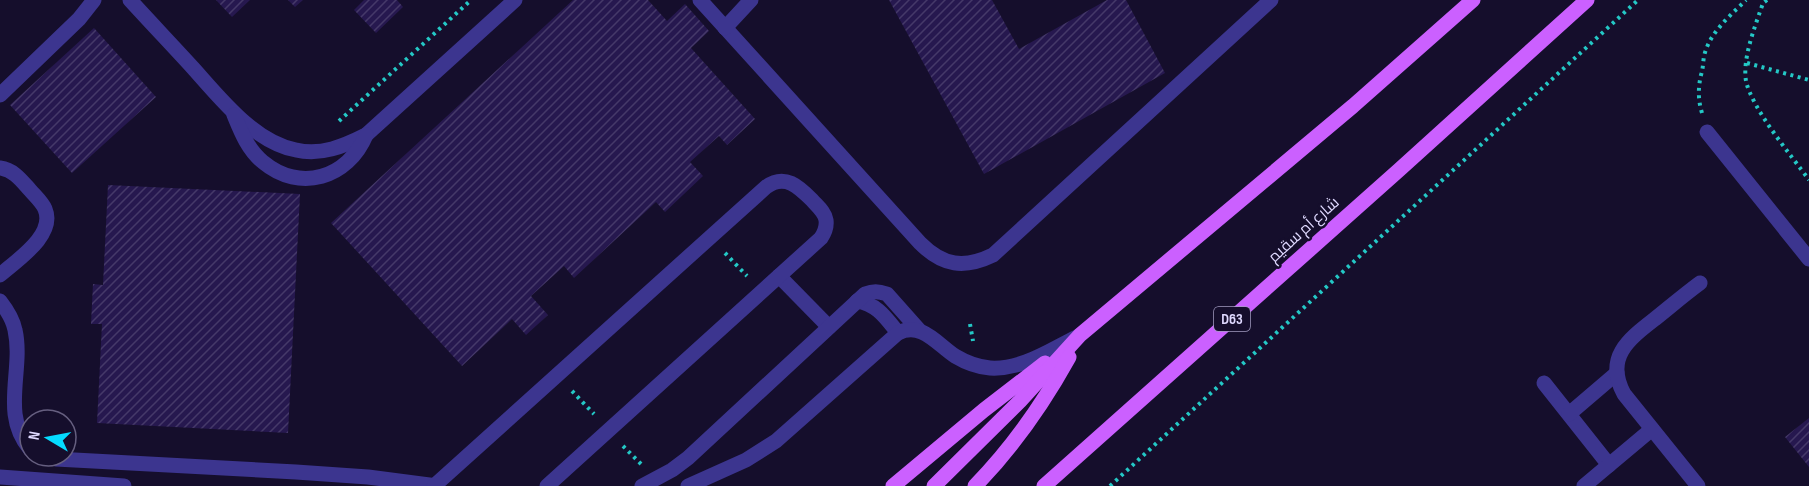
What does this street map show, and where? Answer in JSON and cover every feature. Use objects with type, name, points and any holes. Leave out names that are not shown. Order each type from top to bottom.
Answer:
[{"type":"main road","points":[[893,486],[984,410],[1080,335],[1353,106],[1473,0]]},
{"type":"main road","name":"شارع أم سقيم","points":[[1044,486],[1587,0]]},
{"type":"main road","points":[[934,486],[1020,401],[1080,335]]},
{"type":"main road","points":[[975,486],[1008,450],[1030,420],[1054,384],[1080,335]]},
{"type":"main road","points":[[1052,486],[1064,468]]},
{"type":"street","points":[[0,95],[79,19],[94,0]]},
{"type":"street","points":[[130,0],[232,111],[267,139],[296,151],[312,152],[343,146],[366,135],[515,0]]},
{"type":"street","points":[[700,0],[924,248],[940,259],[964,264],[980,261],[993,255],[1270,0]]},
{"type":"street","points":[[725,28],[751,0]]},
{"type":"street","points":[[232,111],[246,142],[261,161],[275,171],[291,177],[321,177],[333,172],[354,157],[366,135]]},
{"type":"street","points":[[1707,132],[1809,259]]},
{"type":"street","points":[[0,168],[14,173],[41,203],[45,210],[47,224],[41,237],[0,275]]},
{"type":"street","points":[[78,460],[368,477],[436,486],[766,187],[776,182],[786,181],[796,185],[823,213],[826,228],[821,238],[547,486]]},
{"type":"street","points":[[779,276],[829,327]]},
{"type":"street","points":[[1698,486],[1624,394],[1617,373],[1618,361],[1625,344],[1700,283]]},
{"type":"street","points":[[642,486],[672,470],[688,458],[857,301],[872,291],[886,294],[919,330],[954,355],[988,368],[1024,363],[1080,335]]},
{"type":"street","points":[[0,301],[10,316],[16,333],[13,398],[18,433]]},
{"type":"street","points":[[857,301],[877,308],[898,333]]},
{"type":"street","points":[[688,486],[746,460],[776,441],[898,333],[904,330],[919,330]]},
{"type":"street","points":[[1569,414],[1617,373]]},
{"type":"street","points":[[1544,383],[1609,465]]},
{"type":"street","points":[[1584,486],[1653,429]]},
{"type":"street","points":[[0,477],[124,486]]},
{"type":"path","points":[[339,122],[471,0]]},
{"type":"path","points":[[1110,486],[1638,0]]},
{"type":"path","points":[[1707,132],[1698,86],[1704,57],[1710,40],[1719,26],[1746,0]]},
{"type":"path","points":[[1767,0],[1763,3],[1753,34],[1746,80],[1756,105],[1809,180]]},
{"type":"path","points":[[1747,63],[1809,80]]},
{"type":"building","points":[[216,0],[250,0],[232,17]]},
{"type":"building","points":[[288,0],[303,0],[295,7]]},
{"type":"building","points":[[364,0],[397,0],[403,7],[376,33],[354,10]]},
{"type":"building","points":[[573,0],[648,0],[667,21],[685,4],[709,31],[691,48],[755,119],[727,145],[719,136],[690,162],[703,176],[665,212],[656,202],[574,278],[564,266],[531,296],[548,315],[526,335],[512,319],[462,366],[331,223]]},
{"type":"building","points":[[889,0],[992,0],[1019,49],[1107,0],[1126,0],[1165,73],[984,174]]},
{"type":"building","points":[[94,28],[156,97],[72,173],[10,105]]},
{"type":"building","points":[[108,185],[300,194],[288,433],[97,423],[102,324],[91,324],[93,284],[103,285]]},
{"type":"building","points":[[1809,418],[1809,467],[1785,437]]}]
